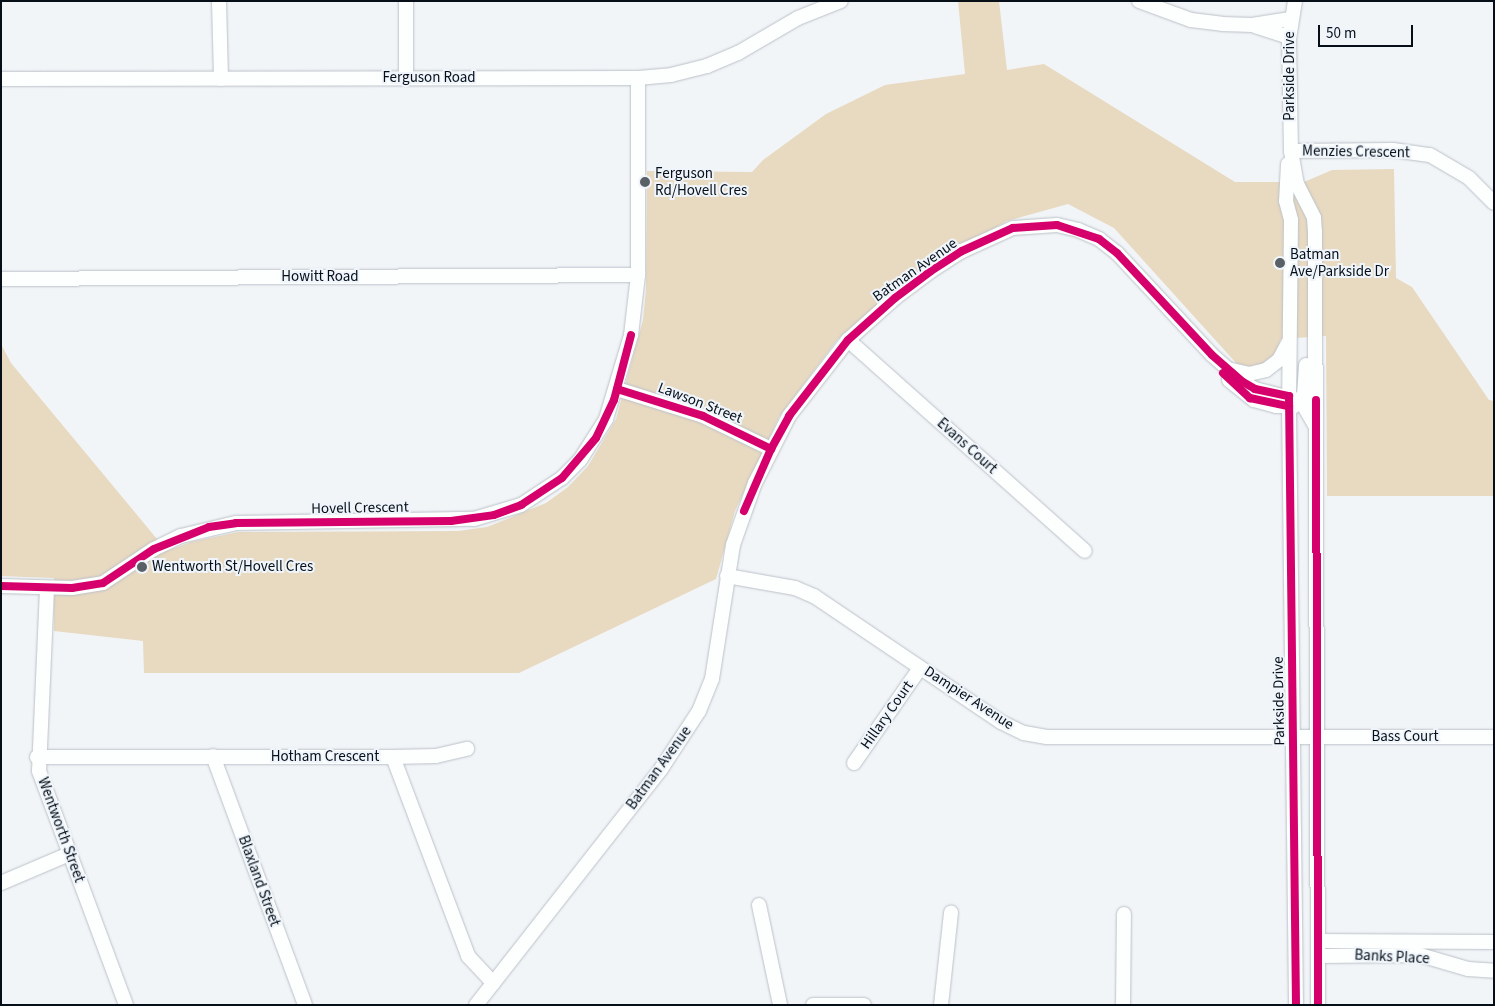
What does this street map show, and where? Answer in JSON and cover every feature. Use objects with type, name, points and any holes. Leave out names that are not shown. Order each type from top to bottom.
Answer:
[{"type":"street","points":[[219,1],[221,79]]},
{"type":"street","points":[[406,1],[406,78]]},
{"type":"street","name":"Ferguson Road","points":[[1,79],[638,78],[707,66],[738,53],[798,18],[841,1]]},
{"type":"street","points":[[1139,1],[1191,20],[1252,25],[1289,37]]},
{"type":"street","name":"Parkside Drive","points":[[1295,1],[1289,37],[1291,151],[1286,193],[1291,220],[1289,339],[1293,401],[1296,1005]]},
{"type":"street","points":[[1252,25],[1291,19]]},
{"type":"street","name":"Hovell Crescent","points":[[1,586],[47,588],[103,583],[154,549],[209,527],[236,523],[451,521],[494,515],[542,494],[580,460],[606,419],[617,389],[631,335],[638,275],[638,78]]},
{"type":"street","name":"Menzies Crescent","points":[[1291,151],[1393,150],[1430,155],[1469,178],[1494,203]]},
{"type":"street","name":"Parkside Drive","points":[[1291,151],[1298,188],[1315,223],[1318,1005]]},
{"type":"street","name":"Batman Avenue","points":[[476,1005],[662,769],[699,711],[712,679],[727,576],[744,511],[771,449],[789,416],[848,340],[895,298],[962,251],[1012,228],[1057,225],[1099,238],[1117,253],[1212,355],[1252,388],[1293,401]]},
{"type":"street","points":[[1315,274],[1306,328],[1306,386],[1293,401],[1316,428]]},
{"type":"street","name":"Howitt Road","points":[[1,279],[638,275]]},
{"type":"street","name":"Batman Avenue","points":[[1225,365],[1241,373],[1266,370],[1282,356],[1289,339]]},
{"type":"street","name":"Evans Court","points":[[848,340],[1085,551]]},
{"type":"street","name":"Batman Avenue","points":[[1212,355],[1227,378],[1246,396],[1271,405],[1293,401]]},
{"type":"street","name":"Lawson Street","points":[[617,389],[702,416],[771,449]]},
{"type":"street","name":"Dampier Avenue","points":[[727,576],[795,588],[814,596],[1001,722],[1024,733],[1048,738],[1317,738]]},
{"type":"street","name":"Wentworth Street","points":[[47,588],[37,757],[39,771],[126,1005]]},
{"type":"street","name":"Hillary Court","points":[[854,763],[920,668]]},
{"type":"street","name":"Bass Court","points":[[1317,738],[1494,737]]},
{"type":"street","points":[[393,757],[436,756],[468,750]]},
{"type":"street","name":"Blaxland Street","points":[[213,756],[306,1005]]},
{"type":"street","name":"Hotham Crescent","points":[[37,757],[393,757],[468,956],[493,982]]},
{"type":"street","points":[[1,883],[69,854]]},
{"type":"street","points":[[759,905],[780,1005]]},
{"type":"street","points":[[941,1005],[951,913]]},
{"type":"street","points":[[1122,1005],[1124,914]]},
{"type":"street","points":[[1442,961],[1444,942]]},
{"type":"street","name":"Banks Place","points":[[1296,949],[1404,948],[1444,942],[1494,942]]},
{"type":"street","name":"Banks Place","points":[[1404,948],[1468,969],[1494,971]]},
{"type":"street","points":[[813,1005],[864,1005]]},
{"type":"shaded area","points":[[958,1],[999,1],[1007,70],[1044,64],[1235,182],[1304,182],[1332,170],[1394,169],[1396,278],[1412,287],[1489,400],[1494,401],[1494,496],[1327,496],[1326,336],[1281,339],[1274,357],[1263,366],[1249,368],[1237,364],[1114,228],[1068,204],[1007,221],[909,277],[837,340],[779,417],[735,511],[716,579],[519,673],[144,673],[143,641],[54,631],[54,578],[1,576],[1,344],[11,363],[167,551],[191,542],[238,532],[458,531],[487,527],[546,503],[568,487],[588,466],[616,419],[643,320],[646,289],[647,171],[752,172],[763,160],[826,114],[885,85],[965,74]]},
{"type":"cycle path","points":[[744,511],[771,449],[789,416],[848,340],[895,298],[931,271],[962,251],[1013,228],[1057,225],[1099,239],[1117,253],[1212,355],[1243,382],[1255,389],[1289,396],[1296,1005]]},
{"type":"cycle path","points":[[1,586],[72,588],[103,583],[154,549],[209,527],[236,523],[451,521],[494,515],[521,505],[562,478],[596,438],[614,400],[631,335]]},
{"type":"cycle path","points":[[1223,373],[1250,398],[1289,406]]},
{"type":"cycle path","points":[[617,389],[703,416],[771,449]]},
{"type":"cycle path","points":[[1316,400],[1318,1005]]},
{"type":"place","name":"Ferguson Rd/Hovell Cres","points":[[645,182]]},
{"type":"place","name":"Batman Ave/Parkside Dr","points":[[1280,263]]},
{"type":"place","name":"Wentworth St/Hovell Cres","points":[[142,567]]}]
